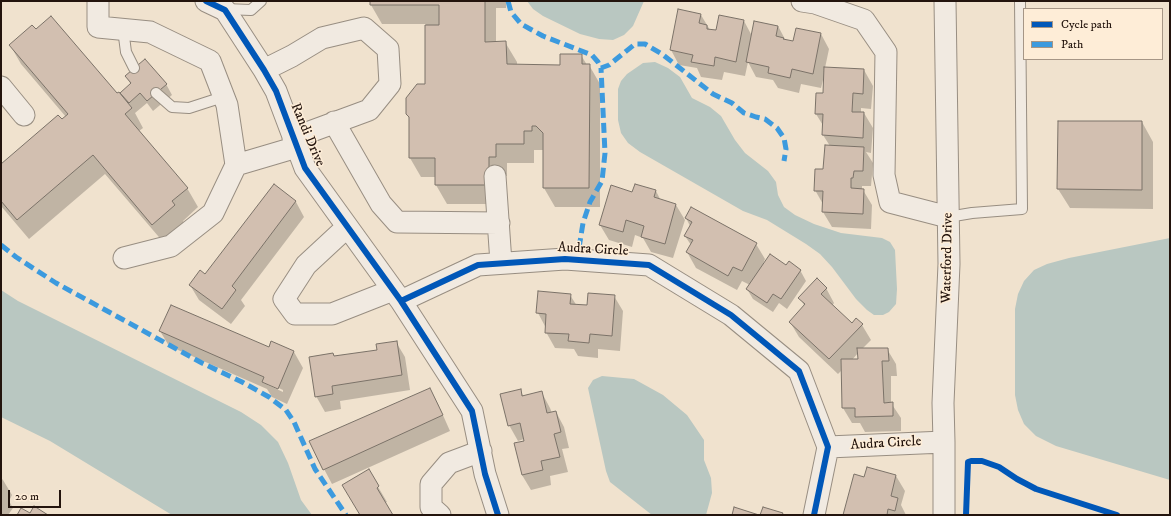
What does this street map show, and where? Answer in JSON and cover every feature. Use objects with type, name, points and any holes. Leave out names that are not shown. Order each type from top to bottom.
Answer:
[{"type":"street","points":[[98,1],[98,27],[150,32],[210,61],[227,105],[236,165],[213,212],[171,246],[124,258]]},
{"type":"street","points":[[206,1],[226,5]]},
{"type":"street","points":[[802,1],[815,3],[864,20],[886,52],[884,175],[890,202],[948,217]]},
{"type":"street","name":"Waterford Drive","points":[[944,515],[943,402],[949,264],[945,1]]},
{"type":"street","name":"Randi Drive","points":[[226,5],[276,91],[304,168],[397,296]]},
{"type":"street","name":"Randi Drive","points":[[264,70],[292,56],[322,38],[364,28],[388,49],[390,84],[369,110],[334,122],[295,142]]},
{"type":"street","points":[[1,87],[24,115]]},
{"type":"street","name":"Randi Drive","points":[[334,122],[381,204],[397,222],[499,223]]},
{"type":"street","points":[[236,165],[295,142]]},
{"type":"street","points":[[495,176],[501,263]]},
{"type":"street","name":"Audra Circle","points":[[347,227],[306,265],[284,299],[295,314],[332,314],[367,299],[397,296],[478,265],[565,259],[649,265],[730,315],[799,371],[828,447],[944,442]]},
{"type":"street","points":[[397,296],[472,411],[485,474],[498,515]]},
{"type":"street","points":[[814,515],[828,447]]},
{"type":"street","points":[[440,515],[431,507],[431,484],[449,463],[481,451]]},
{"type":"lane","points":[[226,5],[251,10],[261,1]]},
{"type":"lane","points":[[948,217],[972,213],[1022,209],[1020,1]]},
{"type":"lane","points":[[123,29],[126,52],[134,68]]},
{"type":"lane","points":[[156,93],[172,107],[189,108],[224,97]]},
{"type":"shaded area","points":[[527,1],[644,1],[633,26],[624,35],[613,40],[599,39],[580,34],[543,16],[533,9]]},
{"type":"shaded area","points":[[655,62],[668,68],[680,77],[692,98],[710,107],[721,116],[735,140],[745,153],[768,171],[776,182],[778,195],[784,207],[795,215],[814,224],[841,233],[882,238],[890,242],[895,250],[897,289],[896,304],[889,312],[883,315],[874,315],[867,310],[856,299],[832,267],[820,254],[806,244],[767,220],[743,211],[640,152],[628,143],[621,133],[618,120],[618,89],[621,81],[627,74],[643,63]]},
{"type":"shaded area","points":[[1170,238],[1170,480],[1056,446],[1036,436],[1024,424],[1018,410],[1015,395],[1015,309],[1018,294],[1024,281],[1034,270],[1047,264],[1069,258]]},
{"type":"shaded area","points":[[1,290],[18,301],[241,412],[261,425],[278,442],[288,463],[301,500],[312,515],[172,515],[50,441],[1,417]]},
{"type":"shaded area","points":[[602,376],[634,379],[663,395],[687,415],[704,440],[704,460],[711,478],[712,493],[706,515],[652,515],[610,482],[606,471],[588,388],[593,380]]},
{"type":"building","points":[[370,1],[485,1],[485,42],[506,41],[507,64],[560,65],[560,54],[582,54],[582,64],[590,64],[589,188],[543,188],[543,133],[536,126],[532,126],[532,131],[524,131],[524,144],[496,144],[496,157],[489,157],[489,185],[435,185],[435,158],[409,158],[409,117],[406,114],[406,98],[417,84],[425,84],[425,25],[439,25],[439,5],[370,5]]},
{"type":"building","points":[[678,9],[701,14],[699,23],[707,25],[707,29],[716,30],[719,15],[744,20],[736,62],[715,57],[714,66],[691,62],[693,55],[670,50]]},
{"type":"building","points":[[51,16],[117,93],[119,92],[132,108],[125,114],[188,188],[172,201],[175,205],[152,225],[93,155],[17,220],[1,201],[1,164],[58,115],[62,119],[68,114],[9,45],[32,25],[36,29]]},
{"type":"building","points":[[754,21],[778,26],[776,36],[793,41],[796,28],[821,33],[813,74],[792,69],[790,78],[768,73],[769,67],[746,62]]},
{"type":"building","points":[[145,59],[167,84],[147,101],[140,93],[129,103],[120,93],[131,83],[125,76]]},
{"type":"building","points":[[824,67],[864,69],[863,94],[853,93],[852,112],[864,112],[863,138],[822,135],[823,114],[815,114],[816,93],[823,93]]},
{"type":"building","points":[[1058,121],[1142,121],[1142,190],[1057,189]]},
{"type":"building","points":[[825,145],[864,147],[863,171],[854,171],[853,178],[851,178],[851,188],[864,189],[863,214],[822,212],[823,191],[814,191],[815,169],[823,169]]},
{"type":"building","points":[[274,184],[296,201],[232,286],[236,290],[222,309],[189,285],[200,270],[205,274]]},
{"type":"building","points":[[635,184],[656,190],[654,197],[676,204],[665,244],[641,237],[644,226],[626,220],[623,232],[599,225],[611,185],[632,192]]},
{"type":"building","points":[[691,207],[757,243],[742,271],[733,267],[728,276],[686,252],[693,240],[684,236],[692,222],[685,218]]},
{"type":"building","points":[[770,254],[786,265],[789,261],[801,270],[781,299],[773,294],[767,303],[746,289]]},
{"type":"building","points":[[817,278],[827,288],[821,294],[852,323],[856,318],[863,324],[829,359],[789,322],[805,304],[798,298]]},
{"type":"building","points":[[538,291],[571,294],[570,304],[587,305],[588,293],[615,295],[612,336],[590,334],[589,343],[568,341],[569,334],[545,333],[546,314],[536,313]]},
{"type":"building","points":[[171,305],[269,347],[271,341],[294,351],[278,389],[262,382],[264,377],[159,331]]},
{"type":"building","points":[[397,341],[402,375],[332,386],[333,394],[315,397],[309,357],[333,353],[334,356],[377,350],[376,344]]},
{"type":"building","points":[[857,348],[888,348],[889,361],[882,361],[884,403],[893,402],[893,416],[855,417],[855,408],[842,408],[841,359],[858,359]]},
{"type":"building","points":[[430,388],[443,415],[323,470],[309,441]]},
{"type":"building","points":[[521,389],[522,396],[542,391],[547,413],[556,411],[561,432],[554,434],[560,457],[541,461],[543,470],[522,475],[514,443],[524,441],[520,423],[508,426],[500,394]]},
{"type":"building","points":[[867,467],[896,475],[891,496],[898,498],[895,511],[888,509],[887,515],[843,515],[854,474],[864,477]]},
{"type":"building","points":[[369,469],[379,486],[377,488],[393,515],[360,515],[342,485]]},
{"type":"building","points":[[34,506],[48,515],[17,515],[21,508],[30,513]]},
{"type":"building","points":[[734,507],[759,515],[732,515]]},
{"type":"building","points":[[763,507],[783,513],[782,515],[760,515]]},
{"type":"marked path","points":[[508,1],[511,12],[521,24],[543,36],[592,55],[601,68],[609,65],[635,44],[645,44],[662,54],[713,94],[732,103],[744,113],[765,119],[777,128],[784,138],[786,149],[784,161]]},
{"type":"marked path","points":[[579,248],[583,223],[590,202],[602,181],[605,153],[601,68]]},
{"type":"marked path","points":[[1,245],[16,257],[56,283],[202,363],[242,382],[269,397],[286,410],[294,422],[315,469],[346,515]]},
{"type":"cycle path","points":[[206,1],[225,10],[264,70],[276,91],[305,168],[401,301],[472,411],[485,474],[498,515]]},
{"type":"cycle path","points":[[401,301],[478,265],[565,259],[649,265],[731,315],[799,371],[828,447],[814,515]]},
{"type":"cycle path","points":[[966,515],[968,462],[971,461],[982,461],[999,467],[1036,489],[1117,515]]}]
